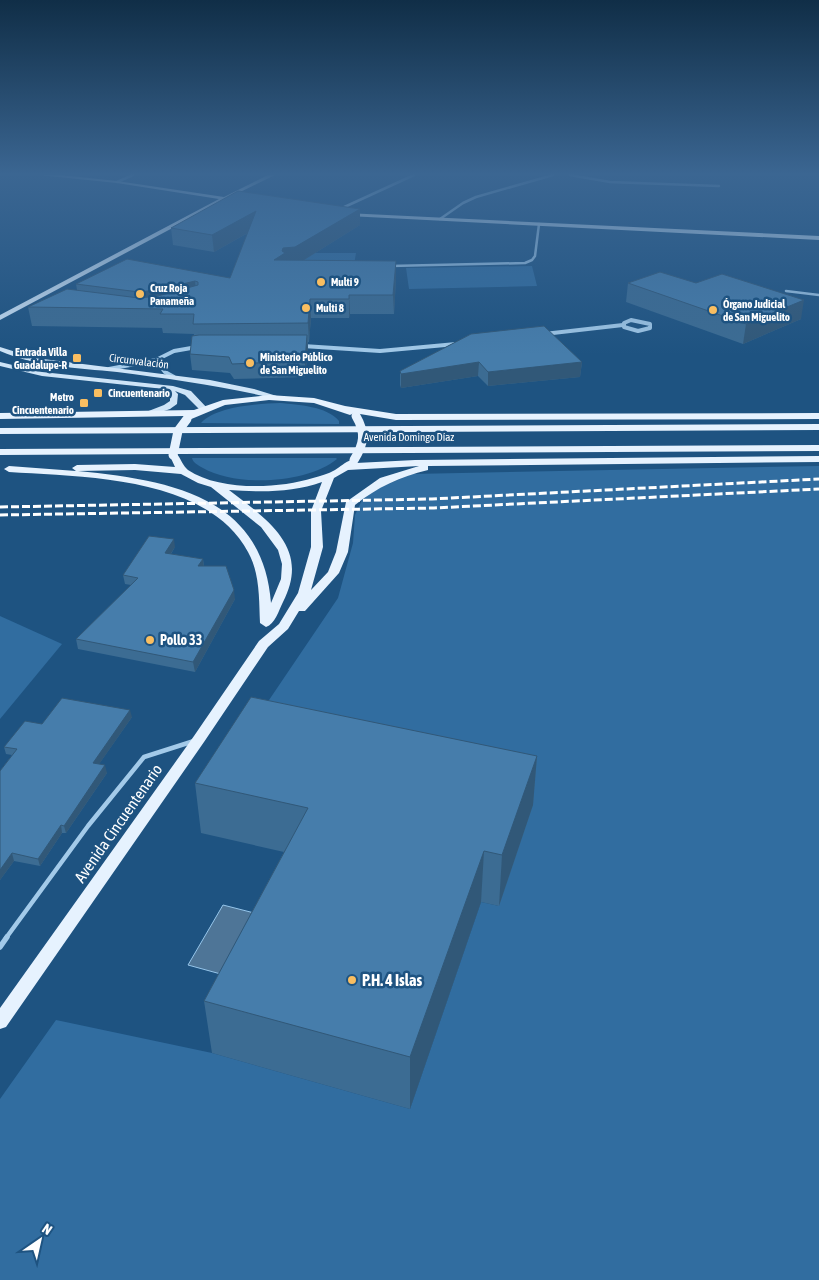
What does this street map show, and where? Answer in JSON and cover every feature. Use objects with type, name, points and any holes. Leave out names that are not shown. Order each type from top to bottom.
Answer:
[{"type":"main road","points":[[0,318],[156,235]]},
{"type":"main road","points":[[754,235],[819,238]]},
{"type":"main road","name":"Circunvalación","points":[[0,349],[9,353],[38,359],[174,377],[276,397]]},
{"type":"main road","name":"Circunvalación","points":[[0,366],[74,379],[165,387],[188,393],[204,409]]},
{"type":"main road","points":[[149,414],[174,402],[174,394],[165,387]]},
{"type":"main road","points":[[345,409],[356,416],[363,426],[365,437],[362,448],[350,463],[328,477],[302,484],[273,488],[242,489],[214,485],[198,480],[174,464],[173,455],[178,431],[190,416],[204,409],[234,401],[276,397],[319,401],[345,409],[396,417],[819,416]]},
{"type":"main road","points":[[0,416],[149,414],[190,416]]},
{"type":"main road","name":"Avenida Domingo Díaz","points":[[0,431],[819,428]]},
{"type":"main road","name":"Avenida Domingo Díaz","points":[[0,452],[819,448]]},
{"type":"main road","points":[[350,463],[819,459]]},
{"type":"main road","points":[[284,626],[333,573],[342,552],[350,504],[370,487],[396,474],[426,468],[472,463]]},
{"type":"main road","points":[[5,469],[135,466],[181,470]]},
{"type":"main road","points":[[5,469],[119,479],[151,484],[178,492],[203,503],[225,517],[243,534],[254,552],[264,584],[266,623]]},
{"type":"main road","name":"Avenida Cincuentenario","points":[[0,1022],[199,739],[263,644],[284,626],[304,593],[317,547],[316,511],[328,477]]},
{"type":"main road","name":"Avenida Cincuentenario","points":[[214,485],[255,516],[285,552],[287,579],[266,623],[263,644]]},
{"type":"street","points":[[384,266],[525,263],[532,260],[535,256],[538,235]]},
{"type":"street","points":[[786,292],[819,295]]},
{"type":"street","points":[[534,335],[623,325],[626,321],[636,320],[646,322],[651,326],[638,331],[627,329],[623,325]]},
{"type":"street","points":[[293,346],[380,351],[464,343]]},
{"type":"street","points":[[109,369],[156,360],[174,351],[200,346]]},
{"type":"street","points":[[156,360],[165,372],[174,377]]},
{"type":"lane","points":[[34,299],[43,300]]},
{"type":"lane","points":[[0,947],[88,826],[144,757],[199,739]]},
{"type":"shaded area","points":[[285,253],[356,253],[354,265],[282,264]]},
{"type":"shaded area","points":[[532,266],[537,286],[409,289],[406,268]]},
{"type":"shaded area","points":[[280,403],[320,409],[334,416],[339,421],[339,424],[201,423],[208,417],[227,409]]},
{"type":"shaded area","points":[[192,458],[337,459],[308,474],[290,478],[252,480],[217,474],[198,465]]},
{"type":"shaded area","points":[[819,466],[819,1280],[0,1280],[0,1099],[56,1020],[212,1053],[410,1109],[481,902],[499,906],[240,743],[338,598],[353,543],[355,515],[362,500],[376,489],[412,474]]},
{"type":"shaded area","points":[[0,616],[62,644],[0,719]]},
{"type":"shaded area","points":[[223,905],[262,915],[228,976],[188,965]]},
{"type":"building","points":[[247,235],[316,235],[295,247],[283,248],[282,251],[285,253],[274,260],[396,261],[393,295],[349,295],[349,299],[310,299],[308,323],[193,324],[194,314],[160,314],[163,309],[28,307],[67,289],[139,298],[158,296],[198,285],[198,282],[195,281],[157,290],[139,292],[76,284],[127,259],[230,278]]},
{"type":"building","points":[[660,272],[696,283],[722,274],[804,300],[746,324],[628,283]]},
{"type":"building","points":[[544,326],[582,362],[488,372],[479,362],[401,374],[400,371],[471,334]]},
{"type":"building","points":[[307,335],[305,361],[232,364],[229,357],[190,354],[192,336]]},
{"type":"building","points":[[149,536],[174,539],[165,553],[203,559],[198,566],[226,566],[234,590],[193,662],[76,639],[138,578],[123,575]]},
{"type":"building","name":"P.H. 4 Islas","points":[[251,697],[537,756],[502,855],[484,851],[410,1057],[204,1001],[308,808],[195,783]]},
{"type":"building","points":[[62,698],[130,710],[93,763],[105,765],[64,826],[61,825],[38,859],[12,853],[0,870],[0,771],[17,749],[4,747],[25,721],[42,724]]},
{"type":"railway","points":[[0,507],[432,499],[819,479]]},
{"type":"railway","points":[[0,515],[434,508],[819,489]]},
{"type":"place","name":"Multi 9","points":[[321,282]]},
{"type":"place","name":"Cruz Roja Panameña","points":[[140,294]]},
{"type":"place","name":"Multi 8","points":[[306,308]]},
{"type":"place","name":"Órgano Judicial de San Miguelito","points":[[713,310]]},
{"type":"place","name":"Entrada Villa Guadalupe-R","points":[[77,358]]},
{"type":"place","name":"Ministerio Público de San Miguelito","points":[[250,363]]},
{"type":"place","name":"Cincuentenario","points":[[98,393]]},
{"type":"place","name":"Metro Cincuentenario","points":[[84,403]]},
{"type":"place","name":"Pollo 33","points":[[150,640]]},
{"type":"place","name":"P.H. 4 Islas","points":[[352,980]]}]
